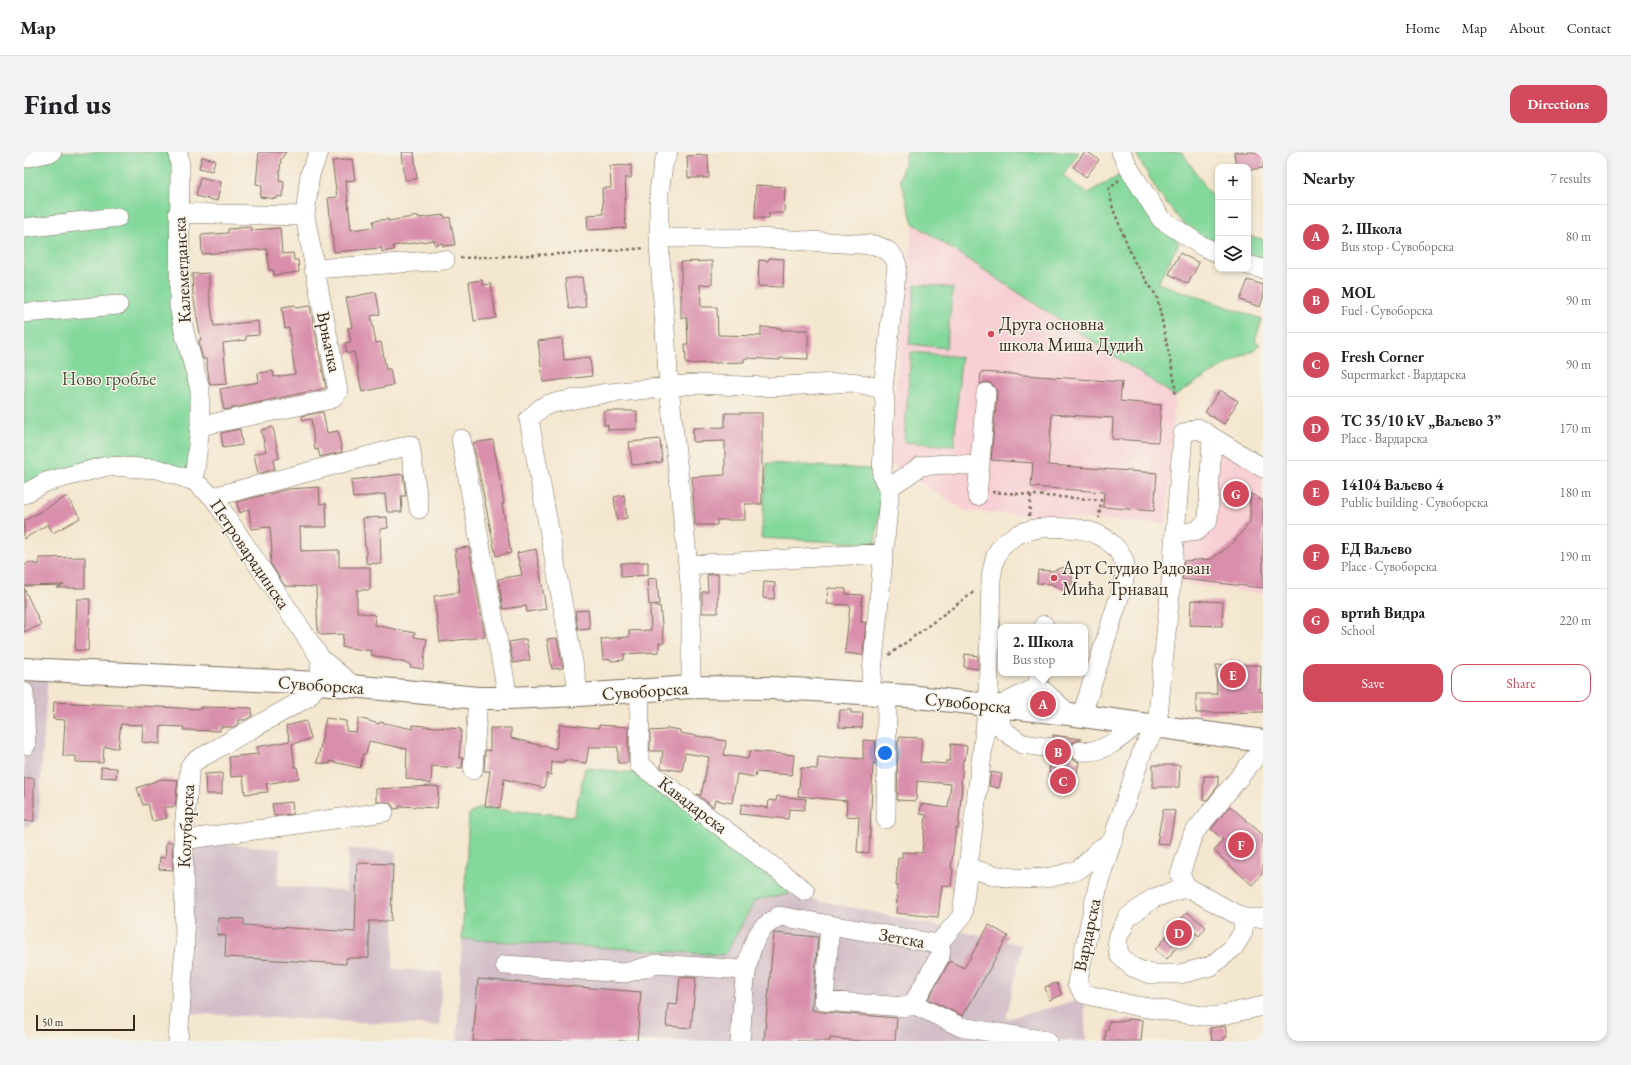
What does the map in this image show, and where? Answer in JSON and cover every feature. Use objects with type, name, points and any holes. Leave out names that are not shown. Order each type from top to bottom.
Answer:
[{"type":"main road","name":"Сувоборска","points":[[24,669],[319,683],[478,698],[580,695],[691,687],[770,688],[879,694],[1076,714],[1263,741]]},
{"type":"street","points":[[24,158],[52,152]]},
{"type":"street","name":"Калемегданска","points":[[178,152],[180,166],[178,213],[181,318],[200,389],[200,426],[194,481]]},
{"type":"street","name":"Врњачка","points":[[200,426],[322,402],[336,396],[338,386],[314,269],[305,216],[310,174],[319,152]]},
{"type":"street","points":[[668,152],[663,165],[659,192],[658,241],[669,387],[691,593],[691,687]]},
{"type":"street","points":[[1121,152],[1130,170],[1161,218],[1202,246],[1215,252]]},
{"type":"street","points":[[178,213],[305,216]]},
{"type":"street","points":[[24,228],[118,217]]},
{"type":"street","points":[[658,241],[759,238],[875,245],[884,248],[895,258],[897,265],[883,389],[885,401],[882,475],[885,482],[890,487]]},
{"type":"street","points":[[314,269],[445,260]]},
{"type":"street","points":[[1251,266],[1263,269]]},
{"type":"street","points":[[24,313],[118,305]]},
{"type":"street","points":[[580,695],[529,419],[541,408],[549,404],[601,394],[694,384],[768,386],[853,382],[883,389]]},
{"type":"street","points":[[977,493],[986,393]]},
{"type":"street","points":[[1080,751],[1088,752],[1112,745],[1147,725],[1175,534],[1183,434],[1198,428],[1263,468]]},
{"type":"street","points":[[1175,534],[1197,532],[1208,520],[1212,437]]},
{"type":"street","points":[[461,439],[508,698]]},
{"type":"street","points":[[213,497],[410,445],[419,509]]},
{"type":"street","points":[[890,487],[921,466],[946,464],[980,466]]},
{"type":"street","name":"Петроварадинска","points":[[24,494],[46,482],[108,466],[158,469],[194,481],[213,497],[321,659],[355,687]]},
{"type":"street","points":[[886,819],[879,694],[873,667],[890,487]]},
{"type":"street","points":[[993,706],[1039,680],[1076,714],[1122,588],[1125,573],[1124,562],[1119,552],[1110,542],[1098,534],[1062,528],[1027,530],[1013,537],[1001,547],[995,559],[991,578],[993,706],[1002,729],[1022,744],[1052,748]]},
{"type":"street","points":[[688,565],[884,553]]},
{"type":"street","points":[[319,683],[321,659]]},
{"type":"street","name":"Колубарска","points":[[178,1041],[185,943],[183,840],[190,766],[195,761],[308,697],[319,683]]},
{"type":"street","name":"Кавадарска","points":[[640,691],[639,764],[805,890]]},
{"type":"street","points":[[24,692],[26,745]]},
{"type":"street","points":[[473,770],[478,698]]},
{"type":"street","name":"Зетска","points":[[740,1041],[746,970],[752,948],[763,928],[779,916],[938,944],[962,916],[968,867],[993,706]]},
{"type":"street","name":"Вардарска","points":[[1147,725],[1143,749],[1099,881],[1077,983],[1084,994],[1136,1006],[1202,1016],[1218,1016],[1263,1006]]},
{"type":"street","points":[[1263,748],[1192,834],[1180,875],[1186,887],[1243,918],[1263,918]]},
{"type":"street","points":[[183,840],[384,812]]},
{"type":"street","points":[[968,867],[982,873],[1030,880],[1054,878],[1078,869],[1101,846],[1112,843]]},
{"type":"street","points":[[1186,887],[1154,898],[1128,917],[1117,939],[1119,955],[1132,967],[1150,974],[1180,974],[1211,966],[1234,947],[1243,932],[1243,918]]},
{"type":"street","points":[[830,925],[824,1001],[905,1007],[913,1004],[940,956],[941,950],[938,944]]},
{"type":"street","points":[[505,965],[625,973],[658,964],[746,970]]},
{"type":"street","points":[[913,1004],[962,1027],[1047,1041]]},
{"type":"path","points":[[1130,170],[1109,189],[1113,209],[1134,261],[1156,297],[1175,383],[1175,396]]},
{"type":"path","points":[[445,260],[482,256],[625,250],[643,248],[658,241]]},
{"type":"path","points":[[977,493],[1031,494],[1101,500],[1098,534]]},
{"type":"path","points":[[1027,530],[1031,494]]},
{"type":"path","points":[[873,667],[991,578]]},
{"type":"shaded area","name":"Друга основна школа Миша Дудић","points":[[913,223],[1175,396],[1166,524],[966,511],[888,462]]},
{"type":"shaded area","points":[[1212,437],[1263,468],[1263,594],[1171,582],[1175,534],[1197,531]]},
{"type":"shaded area","points":[[48,671],[38,821],[24,827],[24,680]]},
{"type":"shaded area","points":[[183,840],[280,849],[278,886],[346,891],[349,849],[396,851],[393,969],[442,972],[440,1026],[180,1013]]},
{"type":"shaded area","points":[[790,894],[1022,945],[1006,1019],[1084,999],[1086,1041],[457,1041],[462,939],[724,955],[755,900]]},
{"type":"green space","name":"Ново гробље","points":[[24,152],[178,152],[179,306],[198,378],[194,481],[108,466],[24,494]]},
{"type":"green space","points":[[907,152],[1079,152],[1063,176],[1087,193],[1130,170],[1179,243],[1158,283],[1262,319],[1255,341],[1260,344],[1255,349],[1196,382],[1175,396],[913,223],[900,179]]},
{"type":"green space","points":[[1135,152],[1182,152],[1215,201],[1215,246],[1185,226],[1159,194]]},
{"type":"green space","points":[[1251,237],[1263,239],[1263,262],[1251,258]]},
{"type":"green space","points":[[915,284],[953,288],[946,348],[909,344]]},
{"type":"green space","points":[[911,352],[961,357],[954,446],[904,442]]},
{"type":"green space","points":[[767,463],[885,470],[875,544],[761,538]]},
{"type":"green space","points":[[585,768],[635,773],[658,785],[735,841],[790,894],[755,900],[725,955],[462,939],[469,814],[480,808],[574,816]]},
{"type":"building","points":[[259,152],[286,152],[281,159],[279,180],[284,181],[283,197],[278,196],[277,199],[260,197],[262,185],[256,184]]},
{"type":"building","points":[[402,152],[414,152],[417,179],[405,180]]},
{"type":"building","points":[[1085,152],[1088,152],[1099,160],[1086,177],[1073,167]]},
{"type":"building","points":[[1234,152],[1263,152],[1263,168],[1251,170],[1251,164],[1236,164]]},
{"type":"building","points":[[708,155],[709,178],[688,178],[687,156]]},
{"type":"building","points":[[202,157],[215,160],[212,171],[199,168]]},
{"type":"building","points":[[352,159],[355,180],[346,181],[351,230],[374,227],[373,221],[388,219],[388,221],[419,216],[419,218],[444,215],[445,218],[450,217],[455,245],[443,246],[443,243],[435,245],[434,240],[393,246],[394,250],[382,252],[382,248],[334,252],[328,198],[337,197],[332,161]]},
{"type":"building","points":[[631,165],[631,178],[625,178],[626,199],[624,199],[626,228],[588,230],[587,215],[603,214],[602,188],[611,188],[610,166]]},
{"type":"building","points":[[200,177],[221,182],[217,201],[196,196]]},
{"type":"building","points":[[756,185],[785,187],[784,213],[769,213],[769,218],[755,218]]},
{"type":"building","points":[[251,227],[251,230],[280,228],[282,254],[293,253],[294,260],[298,260],[299,272],[274,275],[273,270],[269,270],[267,249],[202,254],[201,235],[228,233],[228,229]]},
{"type":"building","points":[[1180,253],[1199,263],[1188,284],[1169,274]]},
{"type":"building","points":[[769,258],[784,259],[783,287],[758,286],[759,260],[768,261]]},
{"type":"building","points":[[712,261],[712,284],[700,285],[701,307],[717,307],[718,335],[761,336],[761,327],[781,328],[781,330],[808,330],[808,359],[780,358],[780,360],[747,358],[744,359],[744,362],[686,364],[685,344],[688,344],[687,318],[681,318],[681,262]]},
{"type":"building","points":[[209,273],[209,293],[214,326],[258,321],[259,335],[246,336],[246,340],[223,343],[227,384],[210,385],[206,359],[203,359],[200,348],[199,340],[201,340],[193,294],[192,274]]},
{"type":"building","points":[[582,277],[586,307],[569,309],[565,279]]},
{"type":"building","points":[[482,280],[483,285],[491,284],[496,318],[474,321],[469,282]]},
{"type":"building","points":[[1248,280],[1263,285],[1263,298],[1260,307],[1240,300]]},
{"type":"building","points":[[376,292],[380,314],[371,316],[376,343],[381,342],[386,369],[390,369],[393,385],[362,392],[354,352],[347,354],[345,343],[351,342],[348,328],[352,327],[346,298]]},
{"type":"building","points":[[295,305],[296,308],[310,306],[326,388],[224,410],[220,389],[259,382],[258,373],[273,371],[274,377],[295,374],[289,328],[285,329],[282,307]]},
{"type":"building","points":[[562,338],[564,360],[590,357],[592,376],[543,382],[538,341]]},
{"type":"building","points":[[981,372],[1122,382],[1120,401],[1161,405],[1158,442],[1112,439],[1113,418],[1052,414],[1048,465],[1157,473],[1154,511],[1103,507],[1104,492],[1031,487],[1033,463],[991,460],[997,394],[996,388],[992,384],[987,382],[980,384]]},
{"type":"building","points":[[1220,390],[1238,401],[1224,424],[1205,412]]},
{"type":"building","points":[[604,411],[637,411],[637,429],[608,430],[608,425],[604,425]]},
{"type":"building","points":[[323,412],[327,433],[338,431],[342,452],[320,457],[318,449],[315,450],[311,419],[303,420],[302,416]]},
{"type":"building","points":[[725,413],[762,413],[762,504],[745,504],[745,520],[717,520],[717,525],[695,525],[692,477],[725,475],[725,441],[693,442],[693,428],[725,427]]},
{"type":"building","points":[[273,427],[279,458],[273,460],[275,469],[258,474],[254,454],[266,451],[261,430]]},
{"type":"building","points":[[240,429],[242,445],[223,448],[221,433]]},
{"type":"building","points":[[660,439],[662,462],[632,465],[629,442]]},
{"type":"building","points":[[493,440],[511,553],[496,556],[473,443]]},
{"type":"building","points":[[403,474],[406,496],[401,496],[402,512],[387,512],[385,494],[353,498],[351,480]]},
{"type":"building","points":[[319,487],[320,504],[326,503],[327,527],[300,527],[301,551],[339,550],[339,567],[370,567],[370,590],[357,590],[357,612],[375,615],[374,625],[415,633],[414,637],[427,639],[423,669],[410,667],[411,664],[371,655],[372,651],[342,647],[343,634],[322,635],[318,632],[316,587],[285,586],[270,563],[272,552],[270,527],[251,529],[249,509],[240,513],[236,502],[288,489]]},
{"type":"building","points":[[1250,493],[1263,501],[1263,588],[1182,579],[1184,561],[1211,559],[1231,545],[1250,522]]},
{"type":"building","points":[[624,495],[627,518],[617,520],[614,497]]},
{"type":"building","points":[[67,496],[80,518],[53,533],[48,524],[24,539],[24,521]]},
{"type":"building","points":[[387,517],[388,528],[380,529],[381,564],[366,563],[363,518]]},
{"type":"building","points":[[469,547],[485,637],[440,642],[434,596],[460,592],[455,549]]},
{"type":"building","points":[[536,549],[546,609],[527,612],[526,606],[503,609],[498,579],[522,575],[517,553]]},
{"type":"building","points":[[85,557],[85,588],[56,588],[64,585],[24,586],[24,566],[29,562],[39,565],[39,558]]},
{"type":"building","points":[[648,562],[648,575],[621,577],[621,563]]},
{"type":"building","name":"Арт Студио Радован Мића Трнавац","points":[[1063,567],[1072,572],[1072,584],[1062,590],[1052,584],[1037,583],[1038,570],[1052,571]]},
{"type":"building","points":[[718,574],[718,613],[702,613],[702,592],[708,592],[707,575]]},
{"type":"building","points":[[657,578],[659,604],[649,605],[647,579]]},
{"type":"building","points":[[764,582],[775,583],[774,599],[763,598]]},
{"type":"building","points":[[24,588],[41,625],[24,632]]},
{"type":"building","points":[[828,588],[846,589],[846,594],[862,595],[861,622],[866,622],[863,655],[845,653],[850,605],[827,604]]},
{"type":"building","points":[[77,599],[90,599],[88,651],[75,650]]},
{"type":"building","points":[[1191,600],[1223,602],[1222,626],[1190,625]]},
{"type":"building","points":[[660,606],[664,643],[659,643],[659,652],[624,654],[624,660],[603,660],[601,639],[629,637],[629,631],[651,630],[650,607]]},
{"type":"building","points":[[588,610],[590,629],[578,630],[575,611]]},
{"type":"building","points":[[557,638],[563,668],[552,669],[547,639]]},
{"type":"building","points":[[526,639],[530,660],[513,663],[509,642]]},
{"type":"building","points":[[965,654],[978,656],[978,669],[964,667]]},
{"type":"building","points":[[1216,665],[1261,665],[1260,692],[1263,692],[1263,712],[1196,713],[1196,694],[1217,694]]},
{"type":"building","points":[[54,702],[201,709],[201,707],[252,708],[252,716],[245,720],[239,720],[239,724],[233,727],[220,727],[220,731],[183,730],[184,727],[161,726],[160,744],[142,742],[143,725],[121,724],[118,748],[104,747],[103,763],[76,762],[76,756],[63,756],[65,720],[53,719]]},
{"type":"building","points":[[840,710],[851,710],[851,713],[863,713],[862,728],[839,727]]},
{"type":"building","points":[[326,718],[346,721],[346,731],[356,732],[359,718],[379,724],[380,722],[413,729],[413,725],[461,729],[459,758],[463,758],[462,768],[432,766],[431,784],[406,778],[407,749],[369,741],[366,754],[363,754],[360,768],[330,761],[330,764],[317,763]]},
{"type":"building","points":[[306,721],[311,739],[292,744],[295,767],[297,767],[299,778],[266,784],[268,792],[245,794],[243,776],[231,777],[229,757],[258,754],[257,747],[290,741],[286,726]]},
{"type":"building","points":[[560,724],[599,728],[599,725],[628,727],[628,763],[618,763],[618,747],[589,747],[586,763],[564,760],[564,762],[552,762],[551,775],[547,774],[544,788],[504,779],[500,808],[485,806],[490,771],[484,771],[485,750],[490,751],[490,728],[511,728],[511,738],[556,749]]},
{"type":"building","points":[[667,728],[680,730],[680,733],[726,741],[724,755],[748,759],[750,751],[794,755],[792,775],[756,772],[755,777],[737,774],[732,803],[715,800],[713,807],[697,794],[701,795],[709,757],[685,753],[682,771],[662,768],[663,751],[650,751],[650,731],[666,730]]},
{"type":"building","points":[[1053,735],[1081,739],[1074,742],[1070,746],[1069,750],[1071,757],[1079,762],[1074,788],[1051,786],[1052,773],[1049,773],[1051,759],[1060,755],[1063,749],[1062,743],[1053,737]]},
{"type":"building","points":[[899,737],[922,738],[920,762],[946,764],[946,761],[950,761],[951,744],[967,746],[965,760],[963,759],[958,829],[956,828],[951,868],[953,869],[951,886],[942,885],[938,917],[896,913],[898,858],[902,858],[902,852],[922,853],[926,815],[920,814],[921,804],[948,808],[951,784],[917,781],[916,801],[897,800]]},
{"type":"building","points":[[863,740],[876,741],[875,764],[873,764],[869,853],[857,852],[859,817],[846,816],[847,801],[798,796],[801,768],[817,769],[818,757],[863,759]]},
{"type":"building","points":[[1153,765],[1180,765],[1179,787],[1153,787]]},
{"type":"building","points":[[101,767],[117,768],[116,778],[101,777]]},
{"type":"building","points":[[991,772],[1002,774],[999,788],[989,786]]},
{"type":"building","points":[[222,773],[222,794],[206,794],[205,774]]},
{"type":"building","points":[[1204,776],[1218,776],[1218,786],[1207,800],[1203,799]]},
{"type":"building","points":[[24,778],[34,778],[34,821],[24,821]]},
{"type":"building","points":[[161,779],[178,780],[175,807],[164,807],[167,818],[152,821],[148,804],[143,805],[137,788]]},
{"type":"building","points":[[432,786],[439,787],[437,808],[400,806],[400,808],[394,809],[388,802],[376,802],[376,789]]},
{"type":"building","points":[[777,796],[806,799],[804,810],[789,809],[788,819],[740,814],[742,804],[768,808],[769,800],[776,801]]},
{"type":"building","points":[[292,802],[293,814],[274,816],[272,804]]},
{"type":"building","points":[[1230,806],[1263,835],[1263,873],[1252,885],[1214,851],[1223,840],[1211,829]]},
{"type":"building","points":[[1163,809],[1175,811],[1169,845],[1157,843]]},
{"type":"building","points":[[166,842],[172,842],[173,870],[159,869],[160,857],[165,858]]},
{"type":"building","points":[[357,863],[393,864],[391,921],[369,921],[369,958],[346,958],[346,964],[225,957],[226,936],[217,935],[218,918],[244,919],[244,925],[355,932]]},
{"type":"building","points":[[1187,912],[1206,927],[1199,936],[1191,930],[1167,959],[1155,950]]},
{"type":"building","points":[[989,925],[1008,936],[963,1016],[928,999],[950,961],[964,968]]},
{"type":"building","points":[[774,933],[818,937],[812,1010],[897,1018],[895,1041],[860,1041],[830,1038],[830,1041],[764,1041]]},
{"type":"building","points":[[680,977],[696,978],[691,1028],[666,1026],[668,1004],[677,1005]]},
{"type":"building","points":[[478,979],[641,992],[637,1041],[473,1041]]},
{"type":"building","points":[[1057,983],[1062,995],[1049,1000],[1045,987]]},
{"type":"building","points":[[1127,1019],[1143,1020],[1141,1041],[1105,1041],[1109,1021],[1127,1021]]},
{"type":"building","points":[[1225,1026],[1227,1037],[1224,1038],[1223,1041],[1212,1041],[1210,1028]]},
{"type":"tunnel","points":[[1052,748],[1080,751]]},
{"type":"place","name":"Друга основна школа Миша Дудић","points":[[991,334]]},
{"type":"place","name":"вртић Видра","points":[[1236,494]]},
{"type":"place","name":"Арт Студио Радован Мића Трнавац","points":[[1054,578]]},
{"type":"place","name":"14104 Ваљево 4","points":[[1233,675]]},
{"type":"place","name":"2. Школа","points":[[1043,704]]},
{"type":"place","name":"MOL","points":[[1058,752]]},
{"type":"place","name":"Fresh Corner","points":[[1063,781]]},
{"type":"place","name":"ЕД Ваљево","points":[[1241,845]]},
{"type":"place","name":"ТС 35/10 kV „Ваљево 3”","points":[[1179,933]]}]
